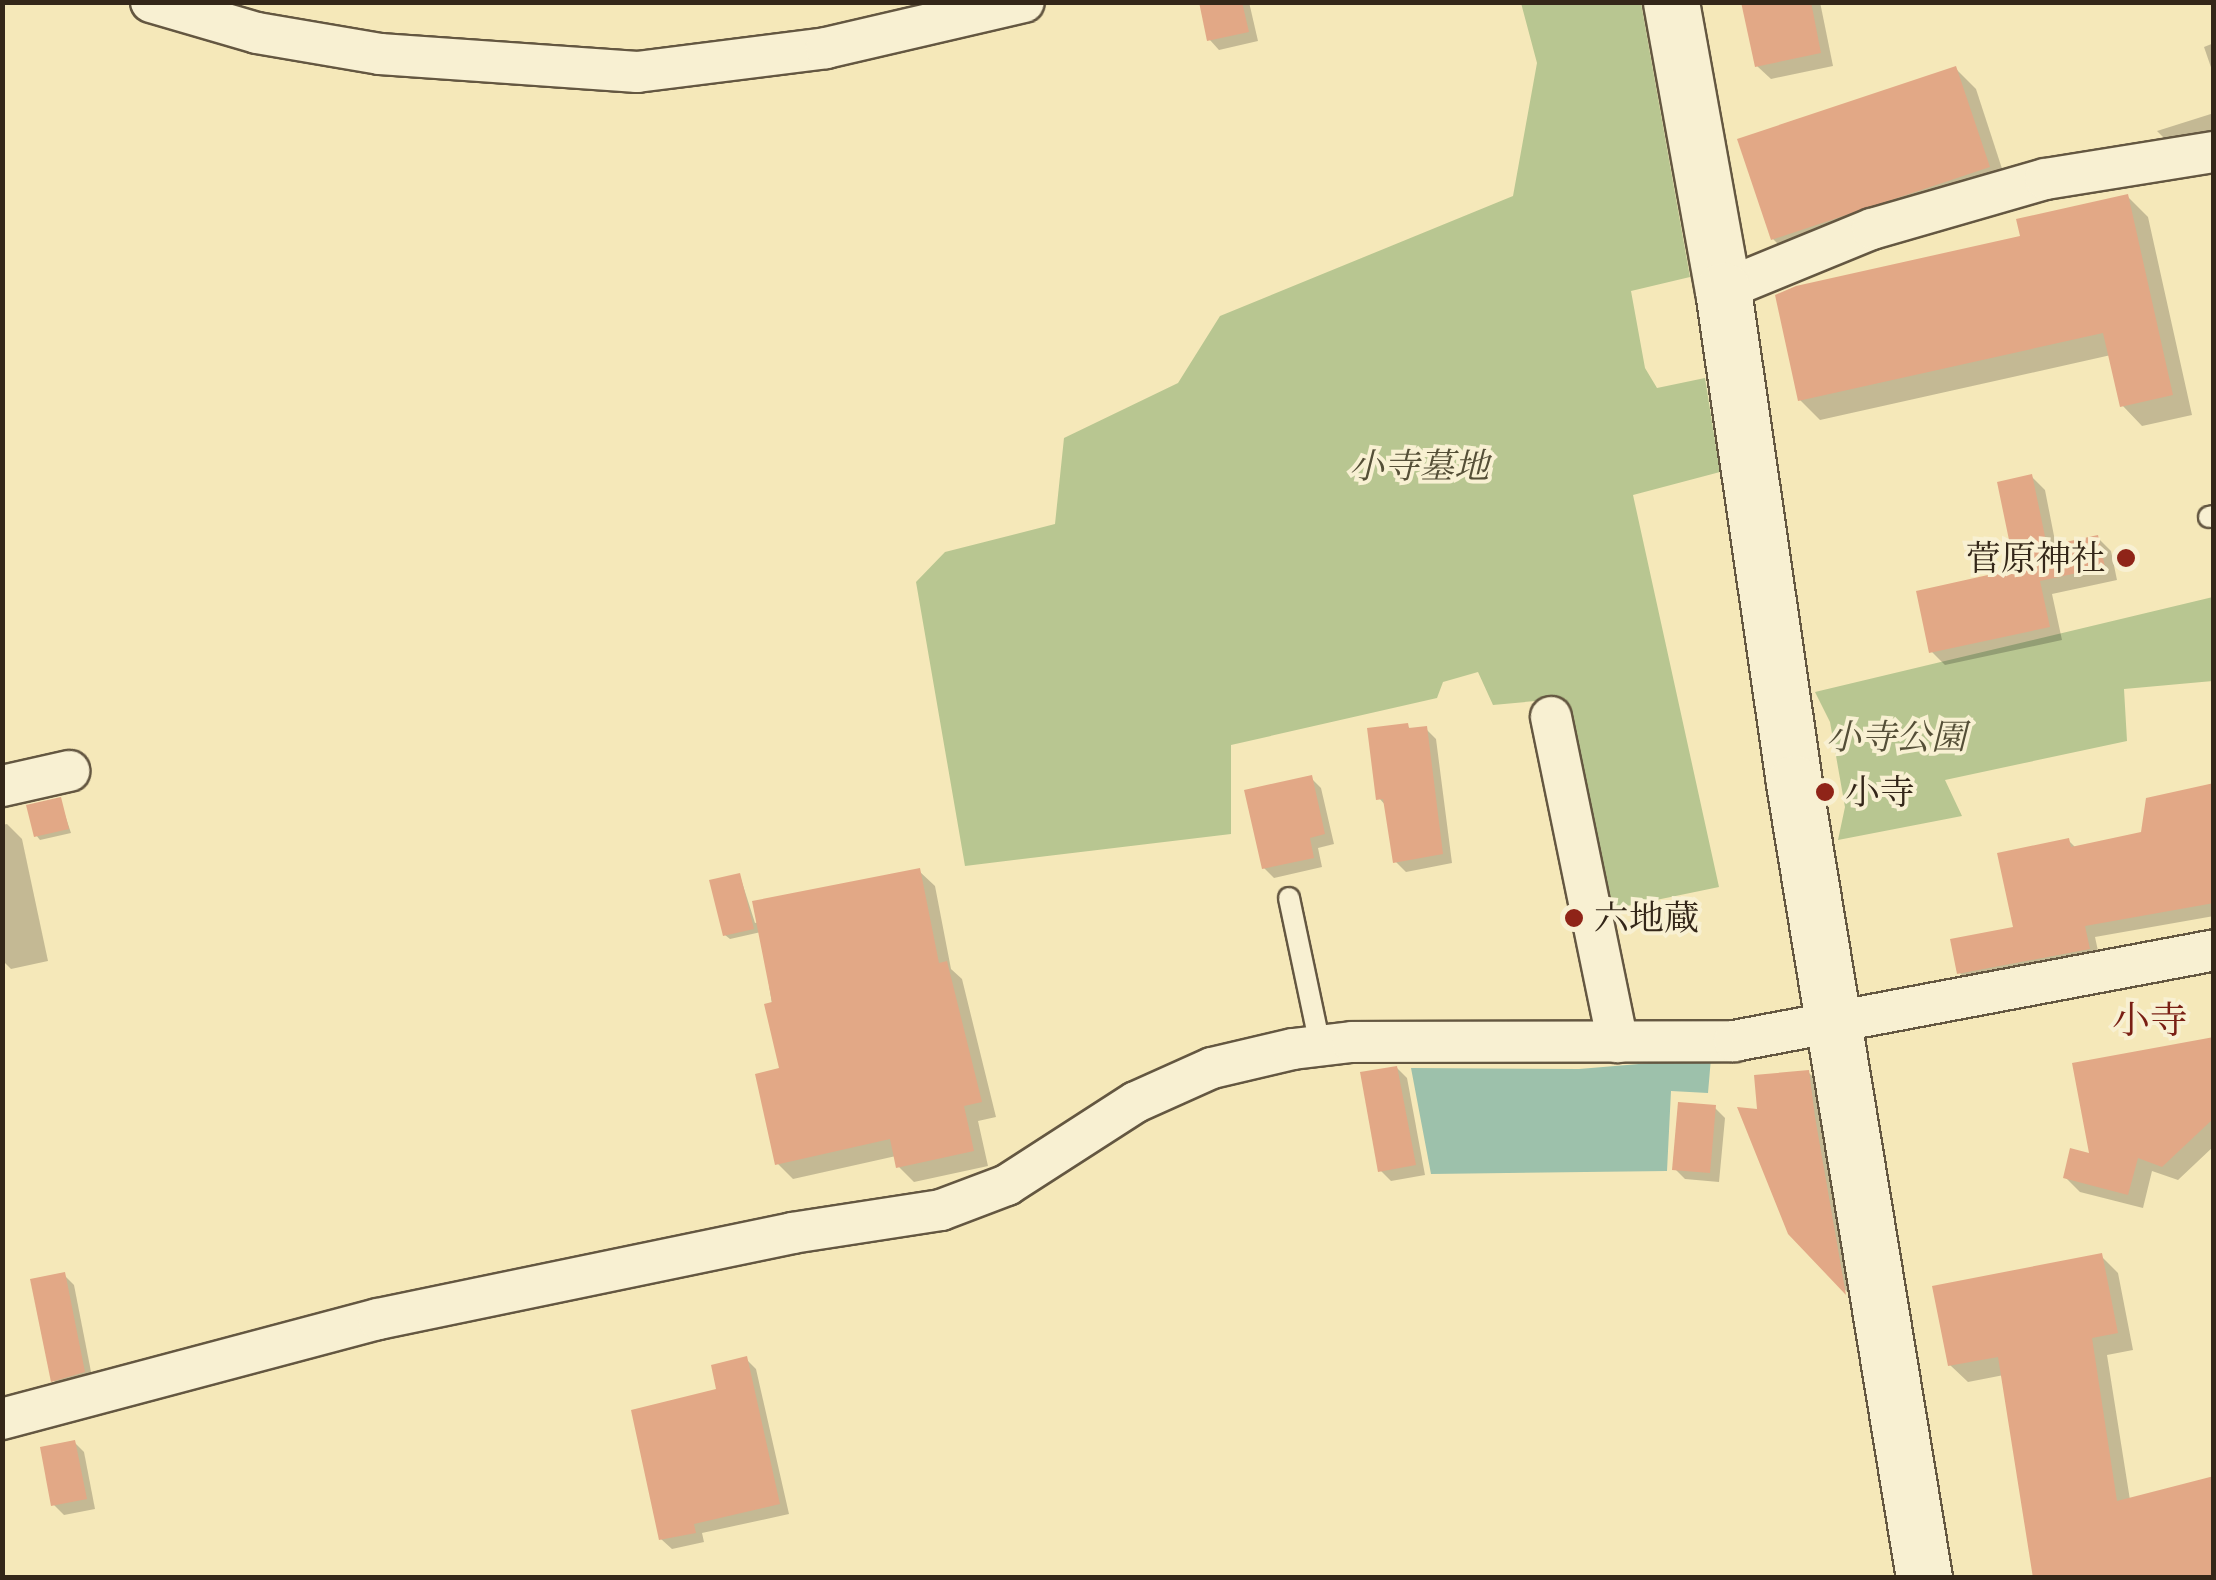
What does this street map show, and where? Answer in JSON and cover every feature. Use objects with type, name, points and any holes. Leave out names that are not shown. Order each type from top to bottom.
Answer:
[{"type":"street","points":[[151,2],[257,33],[380,54],[637,72],[826,48],[1024,2]]},
{"type":"street","points":[[1672,2],[1724,290],[1832,1026],[1924,1578]]},
{"type":"street","points":[[1724,290],[1872,230],[2045,180],[2214,152]]},
{"type":"street","points":[[1551,717],[1618,1042]]},
{"type":"street","points":[[2,786],[69,770]]},
{"type":"street","points":[[2,1418],[378,1319],[792,1233],[942,1210],[1007,1186],[1136,1102],[1212,1068],[1320,1045],[1734,1042],[2214,950]]},
{"type":"lane","points":[[1289,898],[1320,1045]]},
{"type":"green space","name":"小寺墓地","points":[[1521,3],[1641,3],[1690,277],[1631,291],[1645,368],[1657,388],[1705,378],[1720,472],[1633,495],[1719,887],[1603,911],[1557,699],[1493,705],[1478,672],[1443,682],[1437,698],[1231,745],[1231,834],[965,866],[916,582],[945,552],[1055,524],[1064,438],[1178,383],[1220,316],[1513,196],[1537,63]]},
{"type":"green space","name":"小寺公園","points":[[2213,597],[2213,681],[2124,689],[2127,741],[1945,780],[1962,816],[1838,840],[1845,807],[1830,722],[1815,692]]},
{"type":"shaded area","points":[[1711,1058],[1708,1093],[1671,1091],[1667,1171],[1431,1174],[1411,1068],[1579,1069]]},
{"type":"building","points":[[1199,2],[1242,2],[1249,32],[1207,41]]},
{"type":"building","points":[[1741,2],[1811,2],[1821,53],[1755,67]]},
{"type":"building","points":[[1956,66],[1990,167],[1771,240],[1737,139]]},
{"type":"building","points":[[2128,194],[2173,395],[2120,407],[2103,333],[1798,401],[1775,295],[1796,286],[2020,236],[2016,219]]},
{"type":"building","points":[[2032,474],[2047,546],[2098,535],[2105,567],[2040,581],[2050,627],[1929,653],[1916,591],[2015,569],[1997,482]]},
{"type":"building","points":[[1408,723],[1409,728],[1427,726],[1443,854],[1393,863],[1383,799],[1376,800],[1367,728]]},
{"type":"building","points":[[1312,775],[1325,834],[1310,838],[1314,858],[1262,869],[1244,790]]},
{"type":"building","points":[[2214,783],[2214,903],[2085,926],[2090,949],[1957,974],[1950,939],[2013,927],[1997,853],[2069,838],[2071,847],[2141,832],[2146,798]]},
{"type":"building","points":[[61,797],[69,829],[34,837],[26,805]]},
{"type":"building","points":[[920,868],[939,963],[947,961],[982,1102],[964,1106],[974,1151],[896,1168],[890,1139],[775,1165],[755,1074],[779,1068],[764,1004],[772,1002],[752,901]]},
{"type":"building","points":[[740,873],[754,929],[723,936],[709,880]]},
{"type":"building","points":[[2214,1037],[2214,1118],[2162,1167],[2138,1158],[2128,1195],[2063,1178],[2070,1148],[2089,1153],[2072,1063]]},
{"type":"building","points":[[1397,1066],[1416,1165],[1378,1172],[1360,1072]]},
{"type":"building","points":[[1809,1070],[1846,1295],[1788,1234],[1737,1107],[1757,1109],[1754,1075]]},
{"type":"building","points":[[1678,1102],[1716,1105],[1710,1173],[1672,1170]]},
{"type":"building","points":[[2102,1253],[2118,1333],[2092,1338],[2117,1501],[2214,1476],[2214,1578],[2033,1578],[1998,1357],[1948,1366],[1932,1286]]},
{"type":"building","points":[[65,1272],[85,1372],[51,1382],[30,1279]]},
{"type":"building","points":[[747,1356],[780,1504],[694,1524],[696,1533],[659,1540],[631,1410],[716,1389],[711,1365]]},
{"type":"building","points":[[75,1440],[87,1499],[51,1506],[40,1447]]},
{"type":"place","name":"菅原神社","points":[[2126,558]]},
{"type":"place","name":"小寺","points":[[1825,792]]},
{"type":"place","name":"六地蔵","points":[[1574,918]]},
{"type":"district","name":"小寺","points":[[2150,1021]]}]
